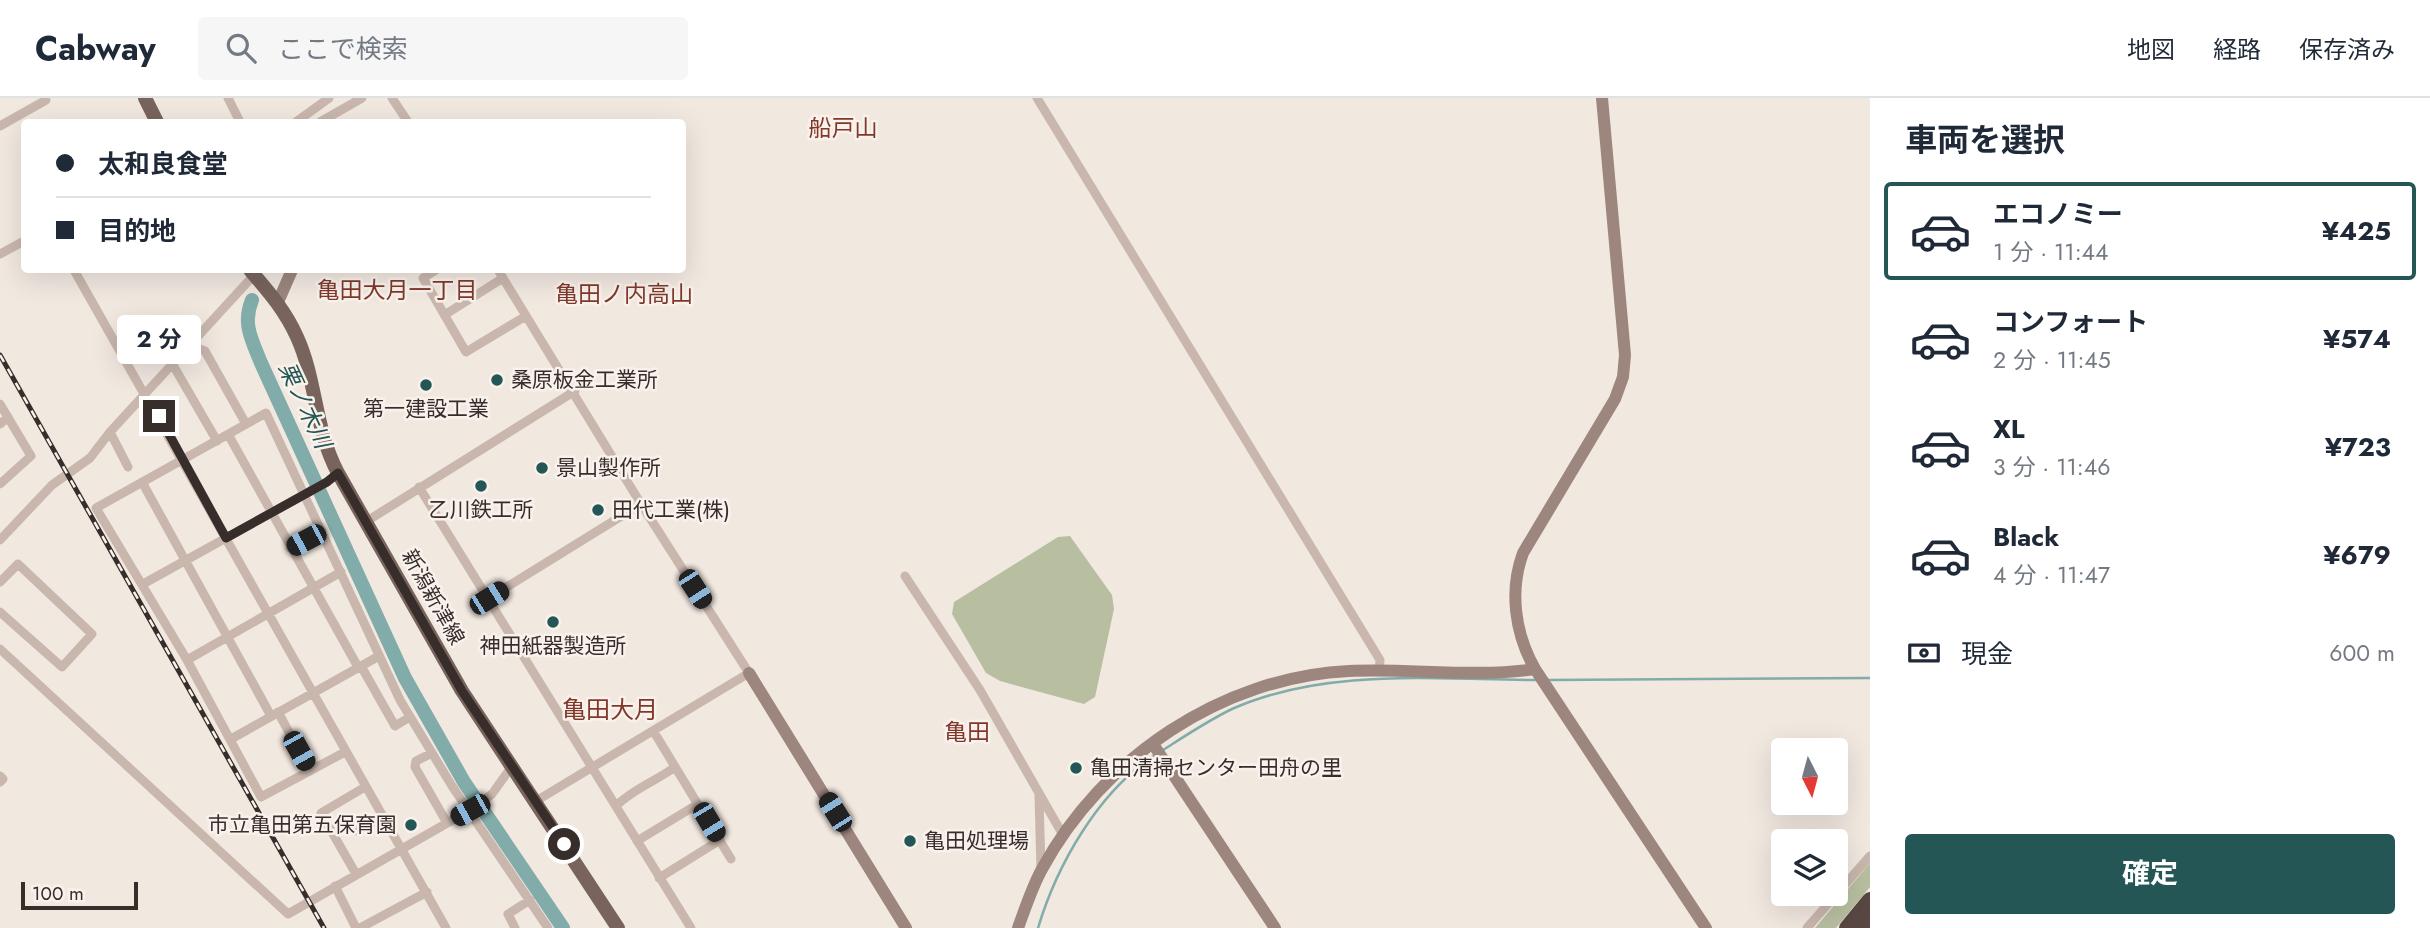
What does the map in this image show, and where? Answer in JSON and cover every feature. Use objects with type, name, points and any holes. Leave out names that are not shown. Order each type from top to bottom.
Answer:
[{"type":"highway","points":[[1846,928],[1870,900]]},
{"type":"highway","points":[[1864,928],[1870,921]]},
{"type":"main road","points":[[145,98],[156,119]]},
{"type":"main road","name":"新潟新津線","points":[[253,273],[278,302],[298,339],[332,477],[367,521],[462,691],[618,928]]},
{"type":"street","points":[[0,126],[46,100],[44,98]]},
{"type":"street","points":[[228,98],[238,119]]},
{"type":"street","points":[[300,119],[329,98]]},
{"type":"street","points":[[325,119],[362,98]]},
{"type":"street","points":[[392,98],[406,119]]},
{"type":"street","points":[[1037,98],[1380,660],[1378,671]]},
{"type":"street","points":[[1602,98],[1625,367],[1615,399],[1520,562],[1517,625],[1522,648],[1706,928]]},
{"type":"street","points":[[0,254],[21,243]]},
{"type":"street","points":[[76,273],[184,460],[365,788],[402,847],[446,928]]},
{"type":"street","points":[[0,540],[52,485],[90,458],[110,432],[191,346],[251,273]]},
{"type":"street","points":[[278,302],[291,273]]},
{"type":"street","points":[[431,273],[423,278],[466,352],[526,316]]},
{"type":"street","points":[[446,314],[500,274],[906,928]]},
{"type":"street","points":[[191,346],[205,351],[246,424]]},
{"type":"street","points":[[173,365],[217,441]]},
{"type":"street","points":[[367,521],[575,391]]},
{"type":"street","points":[[0,404],[31,456],[0,484]]},
{"type":"street","points":[[345,752],[261,797],[187,660],[96,508],[266,413],[309,491],[322,531],[410,717],[548,928]]},
{"type":"street","points":[[0,424],[8,417]]},
{"type":"street","points":[[110,432],[128,467]]},
{"type":"street","points":[[229,436],[290,548],[395,726],[410,717]]},
{"type":"street","points":[[143,584],[271,514],[332,477]]},
{"type":"street","points":[[142,482],[274,714],[310,771]]},
{"type":"street","points":[[419,487],[691,928]]},
{"type":"street","points":[[489,598],[641,504]]},
{"type":"street","points":[[290,548],[322,531]]},
{"type":"street","points":[[0,582],[18,564],[92,634],[62,667],[0,612]]},
{"type":"street","points":[[187,660],[341,572]]},
{"type":"street","points":[[905,576],[979,690],[1063,835]]},
{"type":"street","points":[[0,649],[288,914],[470,810],[492,794],[512,766]]},
{"type":"street","points":[[231,739],[379,656]]},
{"type":"street","points":[[1018,928],[1041,871],[1063,835],[1100,789],[1154,745],[1207,709],[1271,684],[1321,673],[1537,672]]},
{"type":"street","points":[[536,802],[750,673]]},
{"type":"street","points":[[654,732],[731,859]]},
{"type":"street","points":[[1154,745],[1275,928]]},
{"type":"street","points":[[432,753],[416,761],[415,767],[447,823]]},
{"type":"street","points":[[616,806],[626,796],[654,783],[675,766]]},
{"type":"street","points":[[0,776],[3,779],[0,782]]},
{"type":"street","points":[[356,874],[321,813],[365,788]]},
{"type":"street","points":[[1040,795],[1041,871]]},
{"type":"street","points":[[637,841],[698,804]]},
{"type":"street","points":[[355,831],[383,817]]},
{"type":"street","points":[[659,878],[720,840]]},
{"type":"street","points":[[1807,928],[1870,856]]},
{"type":"street","points":[[335,886],[358,928],[427,892]]},
{"type":"street","points":[[515,928],[508,914],[530,900]]},
{"type":"green space","points":[[1070,536],[1112,595],[1114,609],[1095,697],[1084,704],[1000,681],[986,673],[952,614],[954,602],[1058,537]]},
{"type":"green space","points":[[1870,863],[1870,887],[1836,928],[1815,928],[1834,906],[1848,906],[1848,889]]},
{"type":"waterway","name":"栗ノ木川","points":[[252,300],[248,324],[254,347],[405,678],[464,782],[563,928]]},
{"type":"waterway","points":[[1548,680],[1870,678]]},
{"type":"waterway","points":[[1163,750],[1232,709],[1305,687],[1383,679],[1538,680]]},
{"type":"waterway","points":[[1038,928],[1056,880],[1082,832],[1115,789],[1134,770],[1155,755]]},
{"type":"railway","points":[[0,355],[324,928]]},
{"type":"place","name":"桑原板金工業所","points":[[497,380]]},
{"type":"place","name":"第一建設工業","points":[[426,385]]},
{"type":"place","name":"景山製作所","points":[[542,468]]},
{"type":"place","name":"乙川鉄工所","points":[[481,486]]},
{"type":"place","name":"田代工業(株)","points":[[598,510]]},
{"type":"place","name":"神田紙器製造所","points":[[553,622]]},
{"type":"place","name":"亀田清掃センター田舟の里","points":[[1076,768]]},
{"type":"place","name":"市立亀田第五保育園","points":[[411,825]]},
{"type":"place","name":"亀田処理場","points":[[910,841]]},
{"type":"district","name":"船戸山","points":[[843,128]]},
{"type":"district","name":"亀田大月一丁目","points":[[397,290]]},
{"type":"district","name":"亀田ノ内高山","points":[[624,294]]},
{"type":"district","name":"亀田大月","points":[[610,710]]},
{"type":"district","name":"亀田","points":[[967,732]]},
{"type":"route","points":[[159,416],[226,538],[327,482],[338,473],[462,691],[564,844]]}]
